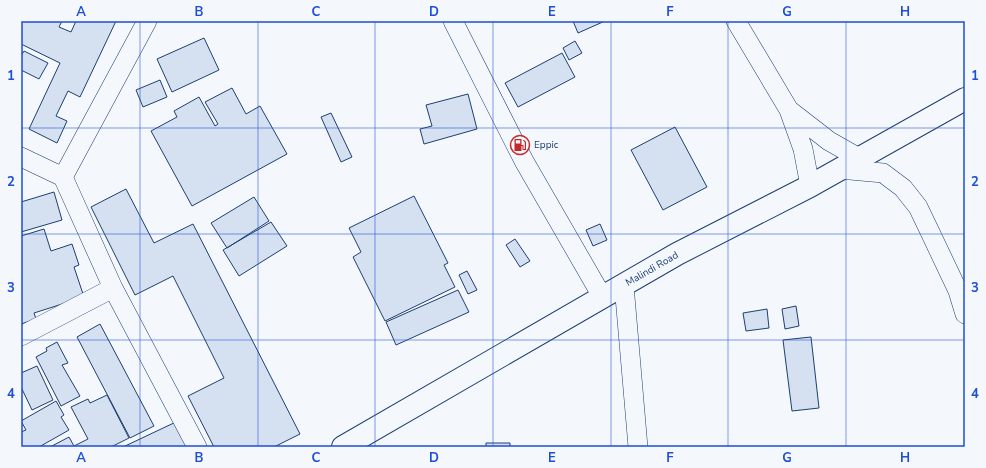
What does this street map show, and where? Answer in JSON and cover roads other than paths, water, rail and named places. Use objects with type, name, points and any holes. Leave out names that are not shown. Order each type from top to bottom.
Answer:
[{"type":"highway","name":"Malindi Road","points":[[343,447],[677,254],[810,186],[965,99]]},
{"type":"street","points":[[63,177],[147,21]]},
{"type":"street","points":[[453,21],[524,161],[603,298]]},
{"type":"street","points":[[736,21],[789,110],[803,149],[810,186]]},
{"type":"street","points":[[789,110],[829,141],[859,158]]},
{"type":"street","points":[[21,157],[63,177],[113,288],[197,447]]},
{"type":"street","points":[[839,169],[883,174],[903,188],[918,207],[958,291],[965,314]]},
{"type":"street","points":[[624,285],[638,447]]},
{"type":"street","points":[[21,336],[113,288]]},
{"type":"place","name":"Eppic","points":[[520,145]]}]
